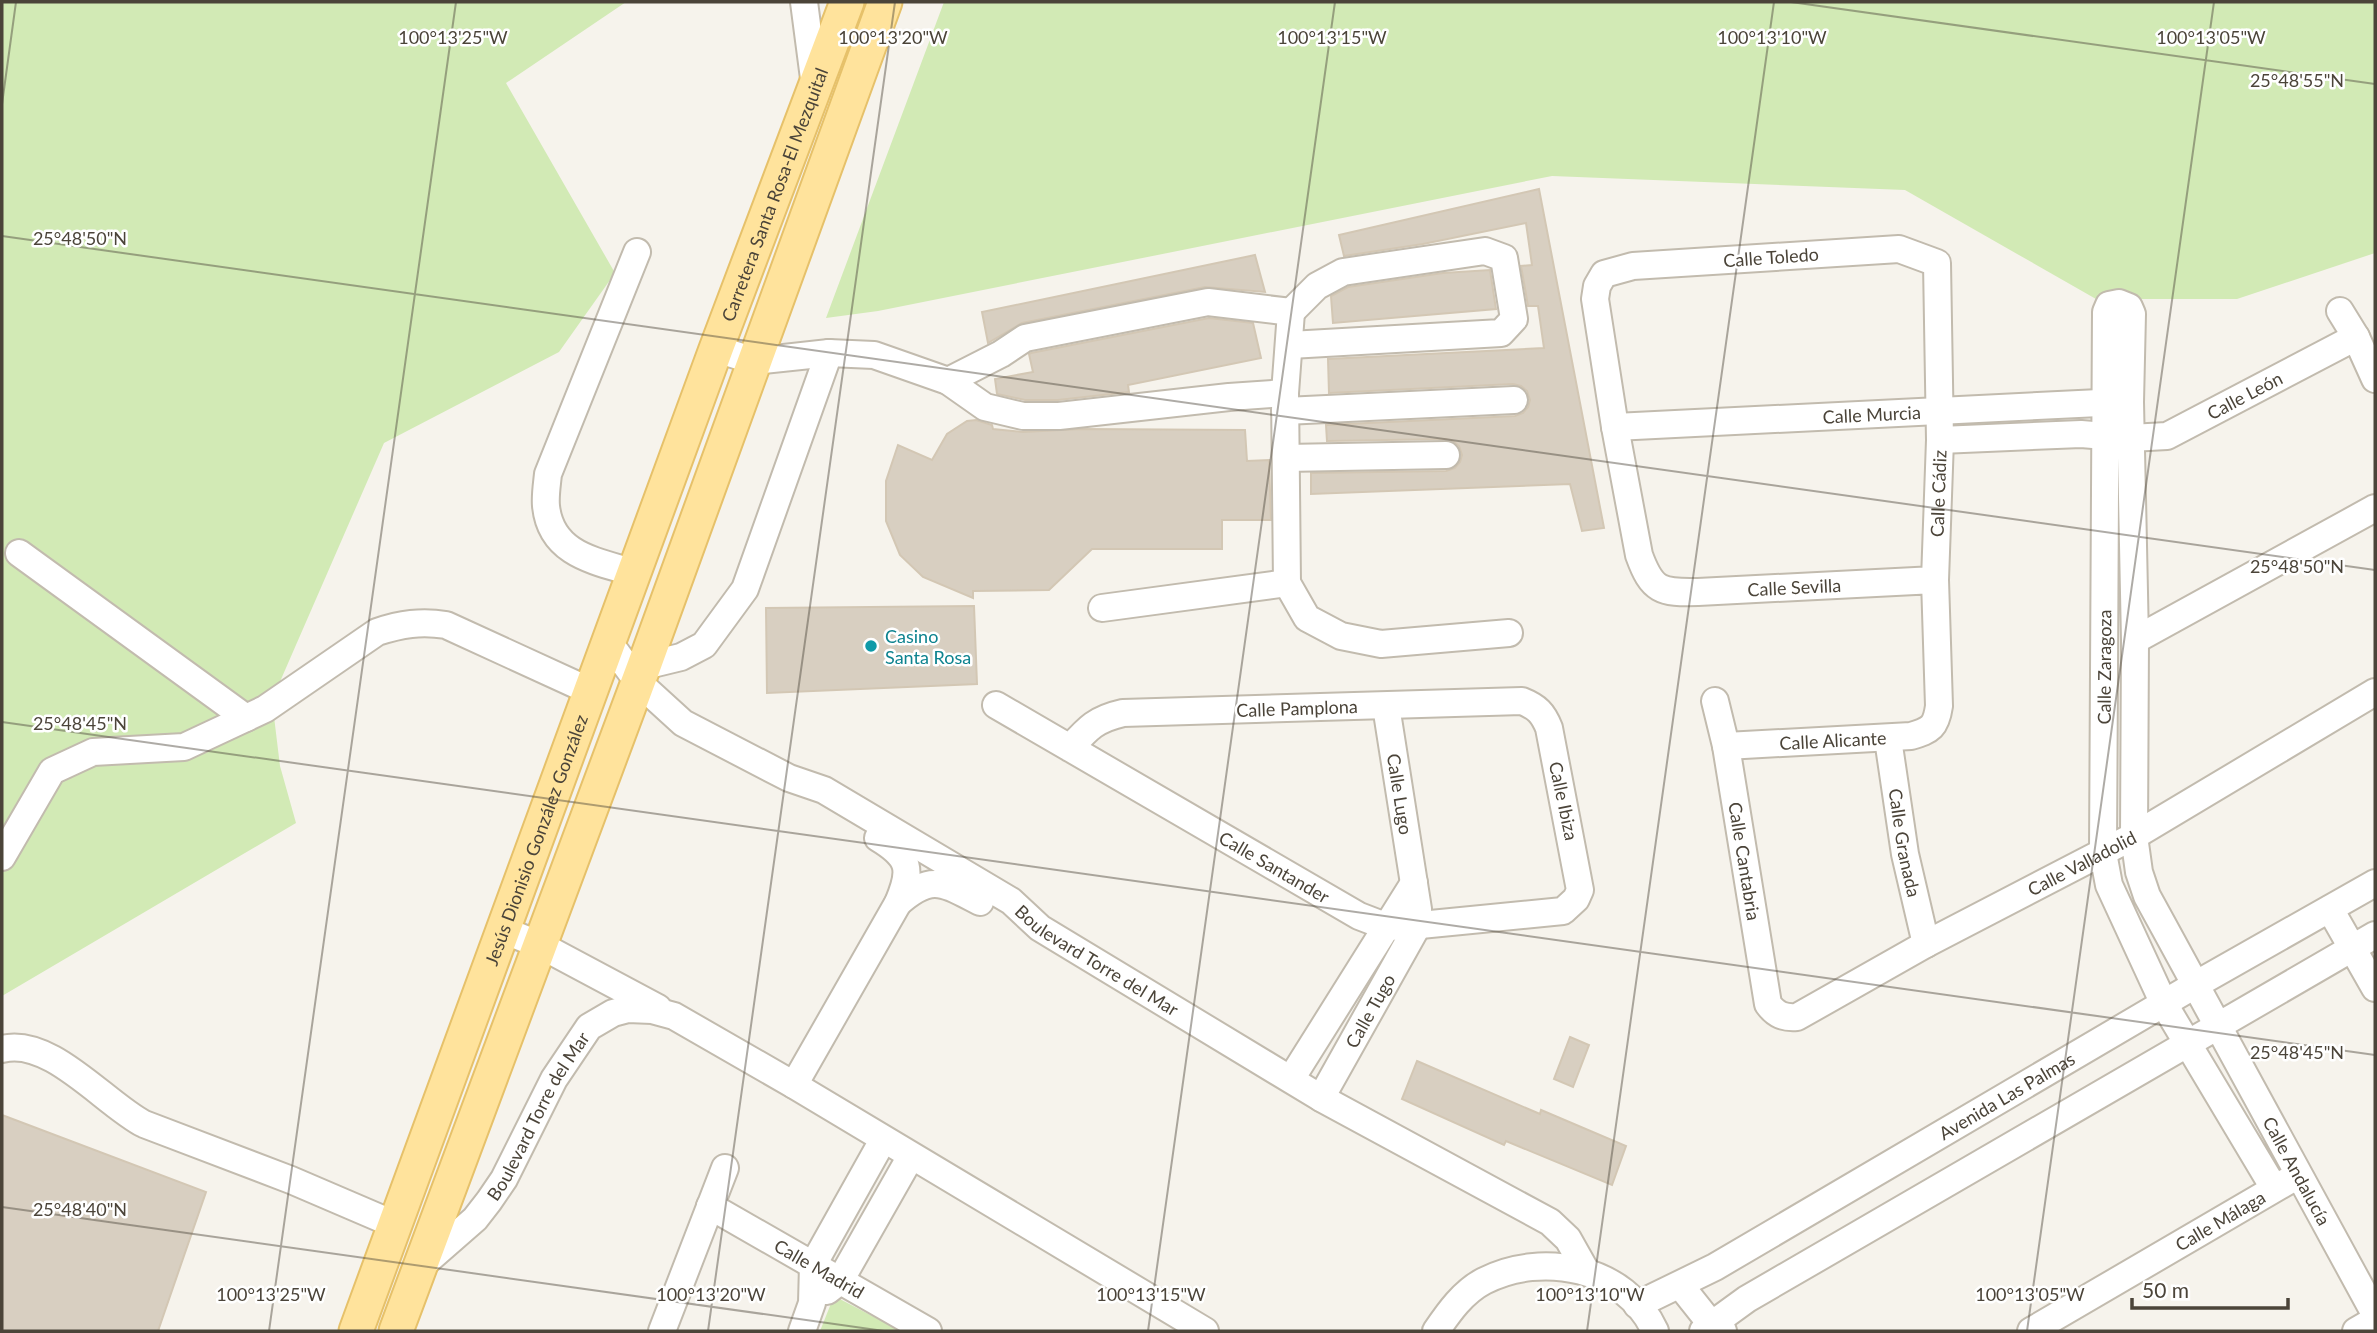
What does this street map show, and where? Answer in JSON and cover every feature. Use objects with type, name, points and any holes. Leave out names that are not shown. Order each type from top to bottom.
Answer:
[{"type":"main road","name":"Carretera Santa Rosa-El Mezquital","points":[[716,349],[847,2]]},
{"type":"main road","points":[[396,1331],[641,674],[885,2]]},
{"type":"main road","name":"Jesús Dionisio González González","points":[[356,1331],[716,349]]},
{"type":"street","points":[[804,2],[815,86]]},
{"type":"street","name":"Calle Toledo","points":[[1615,427],[1595,299],[1597,286],[1604,274],[1633,266],[1899,249],[1937,263]]},
{"type":"street","points":[[1290,345],[1501,333],[1514,319],[1504,258],[1485,251],[1343,272],[1317,286],[1291,312],[1285,402],[1287,583],[1307,618],[1341,636],[1381,644],[1509,634]]},
{"type":"street","points":[[635,573],[583,557],[567,547],[554,533],[546,506],[548,474],[637,252]]},
{"type":"street","name":"Calle Cádiz","points":[[1934,724],[1940,706],[1935,580],[1940,440],[1937,263]]},
{"type":"street","points":[[948,381],[1001,354],[1025,338],[1208,302],[1291,312]]},
{"type":"street","name":"Calle Zaragoza","points":[[2164,1004],[2109,885],[2103,853],[2104,435],[2117,402],[2132,320],[2129,307],[2119,303],[2109,305],[2106,319],[2117,402],[2130,438],[2136,640],[2134,836],[2142,883],[2195,985]]},
{"type":"street","points":[[2340,311],[2356,337],[2375,379]]},
{"type":"street","name":"Calle León","points":[[2130,438],[2167,436],[2356,337]]},
{"type":"street","points":[[716,349],[755,361],[830,353],[874,355],[948,381],[985,407],[1038,417],[1229,397],[1285,402],[1514,400]]},
{"type":"street","points":[[641,674],[704,645],[745,589],[830,353]]},
{"type":"street","name":"Calle Murcia","points":[[1615,427],[2117,402]]},
{"type":"street","name":"Calle Sevilla","points":[[1615,427],[1639,555],[1645,573],[1654,586],[1675,592],[1698,592],[1935,580]]},
{"type":"street","name":"Calle Murcia","points":[[1940,440],[2081,434],[2130,438]]},
{"type":"street","points":[[1286,458],[1446,455]]},
{"type":"street","points":[[2136,640],[2375,508]]},
{"type":"street","points":[[19,553],[246,718]]},
{"type":"street","points":[[1102,608],[1287,583]]},
{"type":"street","points":[[2,857],[52,771],[93,752],[184,747],[265,709],[377,632],[398,625],[425,621],[446,625],[590,691]]},
{"type":"street","name":"Boulevard Torre del Mar","points":[[608,646],[641,674],[683,723],[789,778],[824,790],[1011,901],[1040,928],[1321,1098],[1550,1222],[1568,1239],[1586,1271]]},
{"type":"street","name":"Calle Valladolid","points":[[1781,1016],[1797,1017],[1926,944],[2103,853],[2375,692]]},
{"type":"street","name":"Calle Pamplona","points":[[1070,748],[1091,724],[1107,716],[1123,713],[1508,700],[1535,706]]},
{"type":"street","name":"Calle Cantabria","points":[[1716,701],[1726,746],[1768,1004],[1781,1016]]},
{"type":"street","name":"Calle Santander","points":[[996,705],[1359,916],[1385,926],[1563,911],[1576,900]]},
{"type":"street","name":"Calle Lugo","points":[[1386,706],[1418,909],[1418,925]]},
{"type":"street","name":"Calle Ibiza","points":[[1535,706],[1544,715],[1549,728],[1579,876],[1580,890],[1576,900]]},
{"type":"street","name":"Calle Alicante","points":[[1726,746],[1888,739],[1922,733],[1930,730],[1934,724]]},
{"type":"street","name":"Calle Granada","points":[[1888,739],[1905,854],[1926,944]]},
{"type":"street","points":[[789,778],[818,803],[896,849],[902,855],[907,873],[898,904],[794,1085]]},
{"type":"street","points":[[1385,926],[1414,883]]},
{"type":"street","points":[[898,904],[914,889],[942,884],[1040,928]]},
{"type":"street","points":[[2366,888],[2375,928]]},
{"type":"street","name":"Avenida Las Palmas","points":[[1637,1304],[1715,1267],[2195,985],[2366,888]]},
{"type":"street","points":[[2330,909],[2364,942],[2375,988]]},
{"type":"street","name":"Calle Tugo","points":[[1321,1098],[1418,925]]},
{"type":"street","name":"Calle Tugo","points":[[1291,1079],[1385,926]]},
{"type":"street","name":"Boulevard Torre del Mar","points":[[503,930],[540,945],[794,1085],[1205,1331]]},
{"type":"street","points":[[1680,1285],[1712,1329],[1747,1299],[2364,942]]},
{"type":"street","name":"Calle Andalucía","points":[[2195,985],[2375,1317]]},
{"type":"street","points":[[1343,995],[1370,1010]]},
{"type":"street","name":"Calle Andalucía","points":[[2164,1004],[2274,1188]]},
{"type":"street","name":"Boulevard Torre del Mar","points":[[420,1267],[475,1219],[504,1179],[554,1079],[589,1027],[613,1013],[628,1009],[652,1010],[674,1017]]},
{"type":"street","points":[[2,1049],[25,1048],[54,1060],[75,1072],[126,1114],[144,1124],[396,1225]]},
{"type":"street","points":[[802,1331],[813,1303],[813,1265],[883,1140]]},
{"type":"street","points":[[813,1303],[840,1281],[912,1156]]},
{"type":"street","points":[[662,1331],[725,1168]]},
{"type":"street","name":"Calle Málaga","points":[[2040,1330],[2298,1174]]},
{"type":"street","name":"Calle Madrid","points":[[710,1206],[928,1331]]},
{"type":"street","points":[[1436,1331],[1455,1304],[1482,1282],[1515,1269],[1550,1265],[1586,1271],[1613,1285],[1637,1304],[1655,1331]]},
{"type":"street","points":[[2356,1331],[2375,1317]]},
{"type":"green space","points":[[2,2],[626,2],[506,83],[615,273],[559,352],[384,443],[272,700],[280,766],[296,823],[2,996]]},
{"type":"green space","points":[[944,2],[2375,2],[2375,253],[2237,299],[2096,299],[1905,190],[1552,176],[878,311],[826,318]]},
{"type":"green space","points":[[834,1296],[901,1331],[820,1331]]},
{"type":"building","points":[[1539,189],[1604,528],[1582,531],[1570,484],[1311,494],[1311,473],[1446,471],[1455,468],[1462,455],[1459,446],[1446,439],[1327,441],[1326,425],[1515,416],[1523,413],[1530,400],[1527,391],[1513,384],[1329,393],[1328,359],[1544,348],[1538,306],[1528,306],[1521,266],[1532,265],[1526,223],[1423,244],[1344,256],[1339,235]]},
{"type":"building","points":[[1255,255],[1265,292],[1205,287],[1022,323],[988,343],[982,312]]},
{"type":"building","points":[[1490,270],[1496,309],[1333,323],[1331,296],[1348,287],[1443,273]]},
{"type":"building","points":[[1209,318],[1253,323],[1261,358],[1128,385],[1129,392],[1058,400],[1025,400],[997,394],[995,379],[1033,372],[1031,353]]},
{"type":"building","points":[[976,420],[992,425],[993,429],[1023,432],[1081,429],[1245,430],[1247,461],[1269,460],[1271,520],[1222,520],[1222,549],[1092,549],[1049,590],[973,591],[973,598],[923,577],[900,555],[886,521],[886,481],[898,445],[932,460],[947,434],[967,421]]},
{"type":"building","name":"Casino Santa Rosa","points":[[974,606],[977,684],[767,693],[766,608]]},
{"type":"building","points":[[1570,1037],[1589,1045],[1573,1087],[1554,1079]]},
{"type":"building","points":[[1417,1061],[1540,1114],[1541,1110],[1626,1146],[1612,1185],[1506,1141],[1504,1145],[1402,1099]]},
{"type":"building","points":[[2,1115],[206,1192],[158,1331],[2,1331]]},
{"type":"place","name":"Casino Santa Rosa","points":[[871,646]]}]
